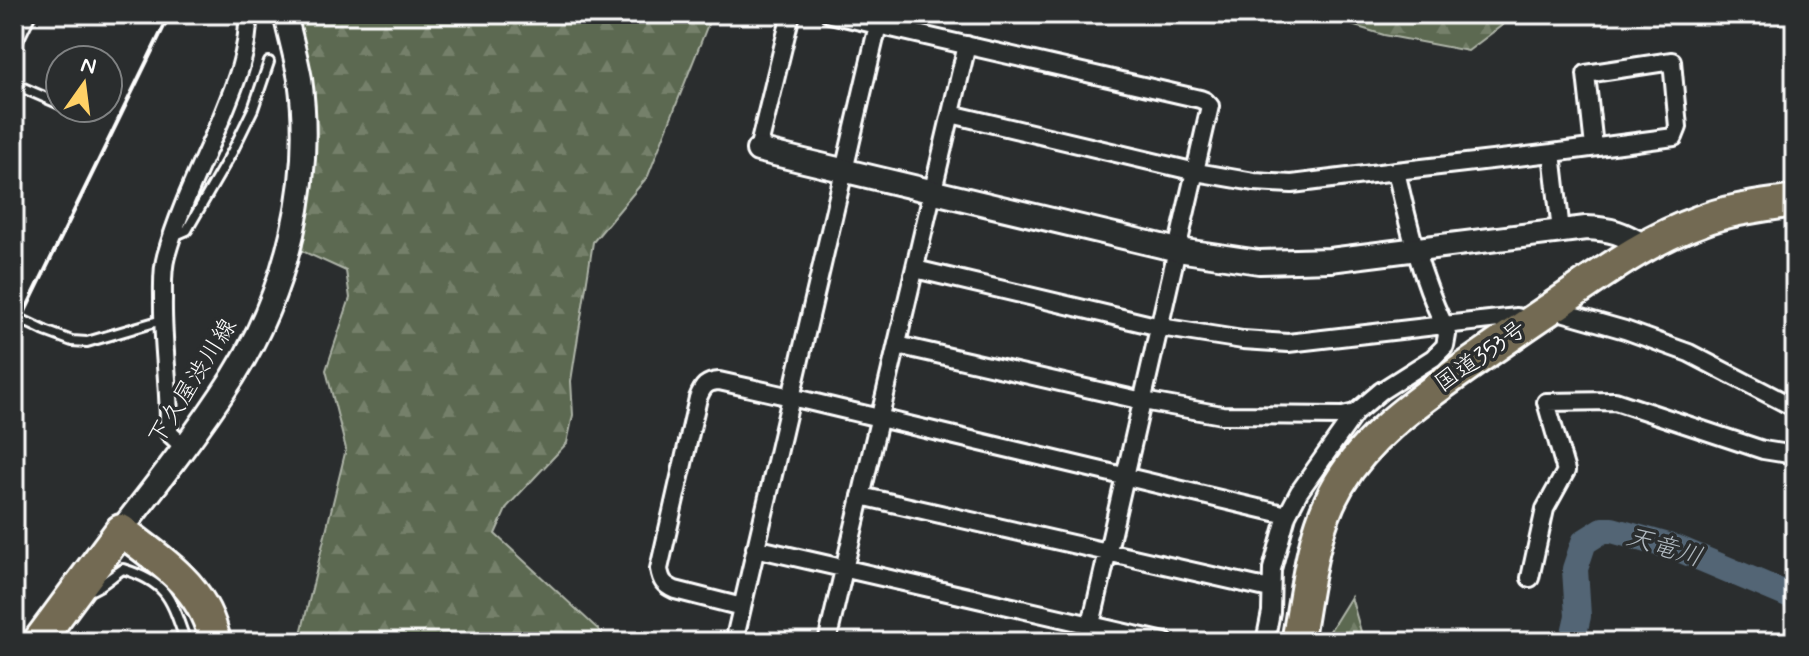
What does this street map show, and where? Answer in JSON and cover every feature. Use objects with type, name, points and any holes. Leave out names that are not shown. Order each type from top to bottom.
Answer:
[{"type":"highway","name":"国道353号","points":[[1297,642],[1327,507],[1353,462],[1382,431],[1416,403],[1644,246],[1700,220],[1795,201]]},
{"type":"highway","points":[[38,642],[121,530],[186,582],[206,614],[215,642]]},
{"type":"street","points":[[185,448],[169,433],[170,408],[162,320],[163,274],[173,236],[241,70],[249,30],[248,14]]},
{"type":"street","name":"下久屋渋川線","points":[[121,530],[185,448],[234,375],[270,301],[294,228],[303,158],[302,108],[285,14]]},
{"type":"street","points":[[791,14],[758,150],[1178,250],[1259,262],[1330,260],[1586,228],[1608,229],[1644,246]]},
{"type":"street","points":[[830,14],[1205,101],[1210,106],[1087,642]]},
{"type":"street","points":[[734,642],[878,25]]},
{"type":"street","points":[[830,641],[844,569],[967,45]]},
{"type":"street","points":[[951,114],[1196,172],[1254,182],[1292,184],[1552,153],[1674,137],[1678,127],[1672,61],[1586,74],[1594,147]]},
{"type":"street","points":[[1552,153],[1561,231]]},
{"type":"street","points":[[1265,642],[1271,612],[1272,569],[1287,515],[1299,492],[1355,413],[1381,391],[1433,358],[1445,346],[1447,335],[1414,250],[1396,171]]},
{"type":"street","points":[[915,269],[1160,327],[1243,340],[1288,343],[1565,313],[1689,353],[1795,408]]},
{"type":"street","points":[[897,345],[1143,401],[1222,415],[1343,416],[1355,413]]},
{"type":"street","points":[[742,607],[675,590],[661,580],[659,569],[698,398],[702,387],[709,381],[791,397],[1287,515]]},
{"type":"street","points":[[1530,578],[1545,509],[1566,471],[1546,402],[1615,401],[1763,450],[1795,455]]},
{"type":"street","points":[[861,496],[1270,589]]},
{"type":"street","points":[[755,548],[1165,642]]},
{"type":"lane","points":[[14,49],[31,14]]},
{"type":"lane","points":[[173,236],[187,230],[232,152],[253,109],[269,62]]},
{"type":"lane","points":[[14,84],[44,97]]},
{"type":"lane","points":[[14,316],[72,341],[87,342],[162,320]]},
{"type":"lane","points":[[72,597],[101,588],[123,569],[143,575],[166,593],[186,642]]},
{"type":"green space","points":[[295,14],[712,14],[648,176],[593,242],[571,381],[573,415],[567,443],[507,507],[495,534],[601,632],[606,642],[299,642],[346,449],[326,370],[350,298],[346,271],[302,251],[312,178],[314,129],[307,55]]},
{"type":"green space","points":[[1316,14],[1517,14],[1468,51],[1384,35]]},
{"type":"green space","points":[[1351,597],[1364,642],[1323,642]]},
{"type":"waterway","name":"天竜川","points":[[1572,642],[1578,616],[1575,569],[1584,542],[1603,530],[1679,549],[1795,598]]},
{"type":"railway","points":[[14,334],[170,14]]}]
